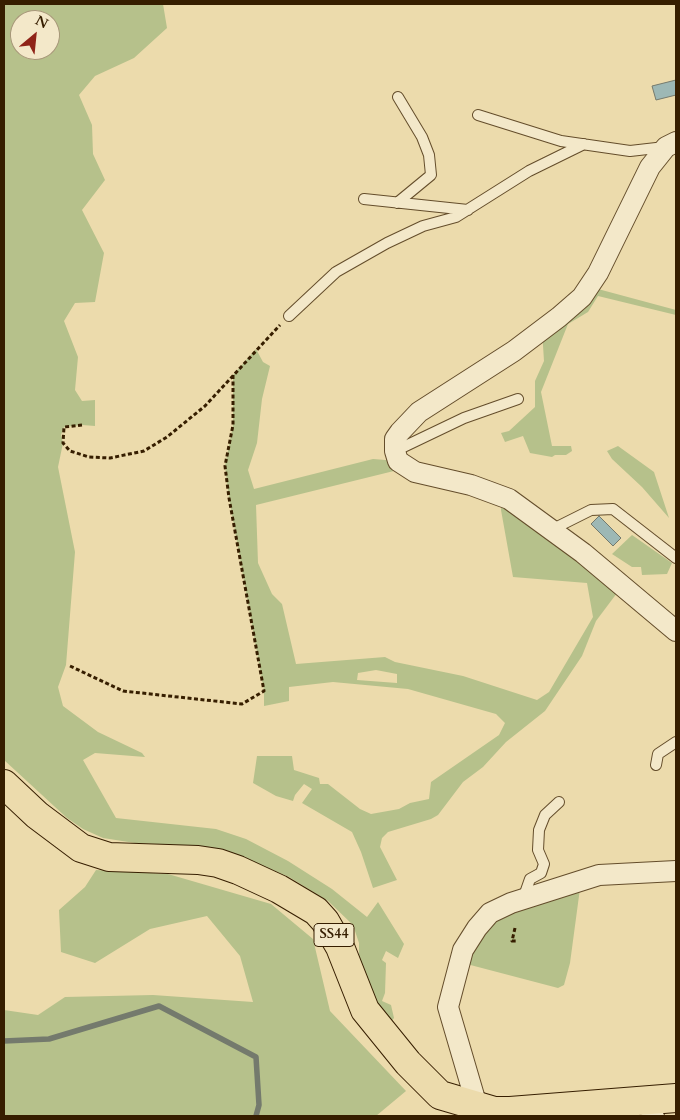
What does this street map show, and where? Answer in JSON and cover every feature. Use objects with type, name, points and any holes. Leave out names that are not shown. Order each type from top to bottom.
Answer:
[{"type":"main road","name":"SS44","points":[[4,784],[37,815],[80,848],[109,857],[198,860],[218,864],[238,870],[279,889],[316,911],[325,921],[340,947],[366,1010],[391,1043],[430,1088],[452,1100],[494,1110],[510,1111],[676,1098]]},
{"type":"street","points":[[671,144],[650,168],[598,273],[582,297],[514,351],[419,412],[400,432],[396,439],[395,451],[398,461],[406,468],[428,476],[492,491],[509,499],[583,553],[676,632]]},
{"type":"street","points":[[476,1106],[448,1008],[459,962],[469,939],[490,913],[523,899],[599,875],[676,871]]},
{"type":"lane","points":[[397,202],[431,175],[429,155],[422,137],[398,97]]},
{"type":"lane","points":[[478,115],[561,141],[630,151],[671,144]]},
{"type":"lane","points":[[289,316],[336,272],[423,226],[456,217],[529,171],[584,144]]},
{"type":"lane","points":[[364,199],[468,210]]},
{"type":"lane","points":[[395,451],[464,418],[518,399]]},
{"type":"lane","points":[[551,530],[591,510],[613,509],[676,558]]},
{"type":"lane","points":[[656,765],[658,754],[676,742]]},
{"type":"lane","points":[[523,899],[530,879],[541,874],[544,864],[538,850],[539,830],[544,815],[559,802]]},
{"type":"lane","points":[[620,1101],[659,1116]]},
{"type":"path","points":[[82,425],[64,427],[62,444],[70,451],[89,457],[110,458],[144,450],[188,421],[289,316]]},
{"type":"path","points":[[70,666],[123,692],[242,704],[264,691],[229,498],[225,466],[233,425],[233,375]]},
{"type":"path","points":[[515,928],[512,941],[516,941]]},
{"type":"green space","points":[[4,4],[163,4],[167,28],[134,58],[95,76],[79,95],[92,125],[93,154],[105,180],[82,210],[104,253],[95,302],[75,303],[64,321],[78,357],[75,390],[82,401],[95,400],[95,426],[64,427],[61,435],[63,443],[58,467],[75,552],[66,665],[58,687],[63,706],[98,732],[142,753],[145,757],[95,753],[83,760],[116,818],[216,829],[246,839],[288,861],[332,889],[367,917],[378,902],[404,944],[398,958],[386,951],[382,960],[386,963],[385,993],[382,1001],[391,1005],[394,1018],[389,1024],[378,1009],[359,960],[359,943],[353,925],[328,901],[289,877],[228,851],[202,846],[135,843],[103,838],[83,829],[67,818],[4,760]]},
{"type":"green space","points":[[598,289],[676,310],[676,315],[598,296],[588,312],[568,324],[541,392],[552,446],[571,446],[572,451],[566,455],[555,455],[552,457],[530,453],[523,436],[505,442],[501,433],[509,431],[535,407],[535,381],[544,361],[542,330]]},
{"type":"green space","points":[[256,349],[263,362],[270,366],[262,399],[257,443],[248,470],[254,489],[373,459],[398,461],[406,468],[256,505],[258,563],[272,594],[282,604],[296,664],[385,657],[395,662],[463,676],[537,700],[549,692],[593,617],[587,583],[513,577],[501,510],[502,496],[617,593],[596,621],[582,656],[545,711],[506,742],[483,767],[463,782],[438,815],[431,819],[388,832],[382,838],[380,847],[397,880],[373,888],[352,832],[302,803],[312,789],[304,784],[295,795],[293,801],[276,796],[253,783],[257,756],[292,756],[294,770],[319,778],[320,784],[328,784],[360,809],[371,814],[399,809],[410,803],[429,799],[431,782],[499,735],[505,723],[496,714],[408,689],[333,682],[289,687],[289,701],[264,706],[264,691],[229,498],[225,466],[233,425],[233,375]],"holes":[[[376,670],[397,674],[397,683],[357,680],[358,673]]]},
{"type":"green space","points":[[618,446],[654,472],[669,518],[642,487],[612,459],[607,451]]},
{"type":"green space","points":[[632,535],[672,563],[667,574],[642,575],[641,567],[632,567],[612,554]]},
{"type":"green space","points":[[96,870],[168,874],[271,904],[313,939],[330,1011],[406,1091],[376,1116],[4,1116],[4,1010],[38,1015],[65,997],[153,995],[253,1002],[240,956],[207,916],[150,929],[95,963],[61,952],[59,910],[85,887]]},
{"type":"green space","points":[[581,881],[570,963],[564,985],[558,988],[459,962],[477,928]]},
{"type":"water","points":[[676,80],[676,95],[656,100],[652,86]]},
{"type":"water","points":[[599,516],[621,538],[613,546],[591,524]]},
{"type":"waterway","points":[[4,1041],[49,1039],[159,1006],[256,1057],[259,1105],[256,1116]]}]
